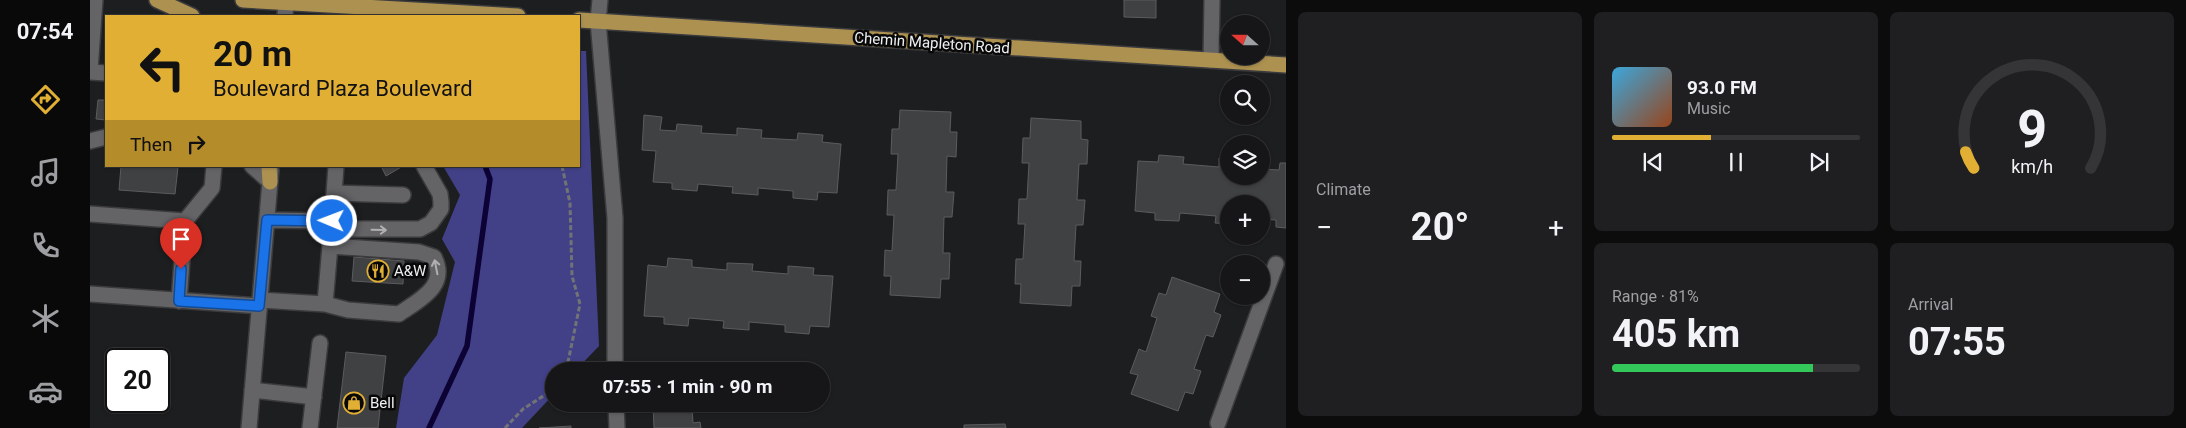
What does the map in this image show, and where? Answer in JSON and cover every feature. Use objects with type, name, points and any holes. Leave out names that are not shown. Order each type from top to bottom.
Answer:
[{"type":"main road","points":[[157,0],[190,15]]},
{"type":"main road","points":[[243,0],[286,6],[502,15]]},
{"type":"main road","points":[[428,0],[469,13]]},
{"type":"main road","points":[[402,15],[416,10]]},
{"type":"main road","name":"Chemin Mapleton Road","points":[[580,20],[1286,65]]},
{"type":"street","points":[[94,0],[90,71],[105,73]]},
{"type":"street","points":[[600,0],[598,21],[615,218],[615,362]]},
{"type":"street","points":[[1211,60],[1212,0]]},
{"type":"street","points":[[90,140],[105,137]]},
{"type":"street","points":[[179,301],[184,221],[212,188],[214,167]]},
{"type":"street","points":[[248,428],[270,171],[256,167]]},
{"type":"street","points":[[332,221],[336,167]]},
{"type":"street","points":[[267,220],[332,221],[346,229],[412,230],[425,227],[431,223],[441,209],[441,202],[440,194],[425,167]]},
{"type":"street","points":[[334,193],[403,196]]},
{"type":"street","points":[[90,214],[184,221]]},
{"type":"street","points":[[90,294],[179,301],[325,304],[348,310],[399,314],[434,288],[438,281],[438,269],[434,257],[419,252],[330,246],[325,304]]},
{"type":"street","points":[[1218,423],[1276,264]]},
{"type":"street","points":[[310,428],[320,342]]},
{"type":"street","points":[[252,390],[314,397]]},
{"type":"street","points":[[616,412],[617,428]]},
{"type":"path","points":[[562,167],[570,203],[572,276],[580,304],[568,362]]},
{"type":"path","points":[[505,428],[522,409],[545,395]]},
{"type":"shaded area","points":[[580,51],[586,51],[599,346],[584,362],[545,362],[545,404],[522,428],[396,428],[404,378],[437,335],[455,262],[442,239],[460,195],[444,167],[580,167]]},
{"type":"building","points":[[1124,0],[1156,0],[1156,18],[1124,17]]},
{"type":"building","points":[[98,100],[105,100],[105,120],[96,119]]},
{"type":"building","points":[[900,110],[951,112],[950,132],[957,132],[956,157],[947,156],[946,192],[954,192],[952,217],[944,217],[943,253],[950,253],[949,279],[941,279],[940,298],[890,295],[891,276],[884,276],[885,250],[892,251],[894,215],[887,215],[888,190],[896,190],[898,154],[891,154],[892,129],[899,129]]},
{"type":"building","points":[[644,115],[662,117],[660,130],[676,131],[677,124],[702,126],[701,133],[737,135],[737,128],[762,130],[761,138],[797,140],[798,133],[823,135],[822,142],[841,144],[837,193],[818,192],[817,200],[793,198],[793,191],[758,188],[758,195],[732,193],[733,187],[698,184],[697,191],[672,189],[672,183],[653,182],[656,151],[642,150]]},
{"type":"building","points":[[1031,118],[1081,121],[1081,139],[1088,140],[1087,164],[1079,164],[1077,200],[1085,200],[1083,225],[1076,225],[1074,261],[1081,261],[1080,286],[1072,286],[1071,306],[1020,303],[1021,284],[1015,284],[1016,259],[1023,259],[1025,224],[1018,224],[1019,199],[1027,199],[1029,163],[1022,163],[1023,138],[1030,138]]},
{"type":"building","points":[[1159,155],[1184,157],[1183,164],[1219,167],[1220,158],[1220,185],[1270,185],[1270,170],[1279,170],[1280,163],[1286,163],[1286,228],[1276,227],[1276,220],[1270,220],[1270,195],[1220,195],[1220,223],[1215,223],[1216,216],[1180,213],[1179,221],[1155,220],[1155,213],[1135,211],[1138,161],[1158,162]]},
{"type":"building","points":[[121,167],[178,167],[175,194],[119,190]]},
{"type":"building","points":[[382,167],[401,167],[386,176]]},
{"type":"building","name":"A&W","points":[[354,257],[404,261],[403,284],[352,281]]},
{"type":"building","points":[[668,258],[692,260],[692,267],[727,270],[727,263],[753,264],[752,271],[788,274],[788,266],[814,268],[813,275],[833,276],[829,327],[810,326],[809,334],[785,332],[785,325],[749,322],[749,330],[723,328],[724,321],[689,318],[688,326],[664,324],[664,317],[644,316],[648,265],[667,267]]},
{"type":"building","points":[[1172,277],[1220,294],[1214,312],[1221,315],[1213,337],[1206,335],[1194,369],[1201,371],[1193,394],[1185,392],[1178,411],[1131,394],[1138,375],[1130,373],[1139,349],[1146,352],[1157,318],[1151,316],[1159,293],[1166,295]]},
{"type":"building","points":[[346,352],[386,356],[378,428],[337,428]]},
{"type":"building","points":[[653,412],[692,412],[693,423],[700,422],[701,428],[654,428]]},
{"type":"building","points":[[1005,424],[1006,428],[964,428],[964,425]]},
{"type":"building","points":[[571,426],[571,428],[539,428]]},
{"type":"waterway","points":[[429,428],[467,346],[490,179],[485,167]]},
{"type":"place","name":"A&W","points":[[378,271]]},
{"type":"place","name":"Bell","points":[[354,403]]},
{"type":"route","points":[[181,269],[179,301],[259,306],[267,220],[332,221]]}]
